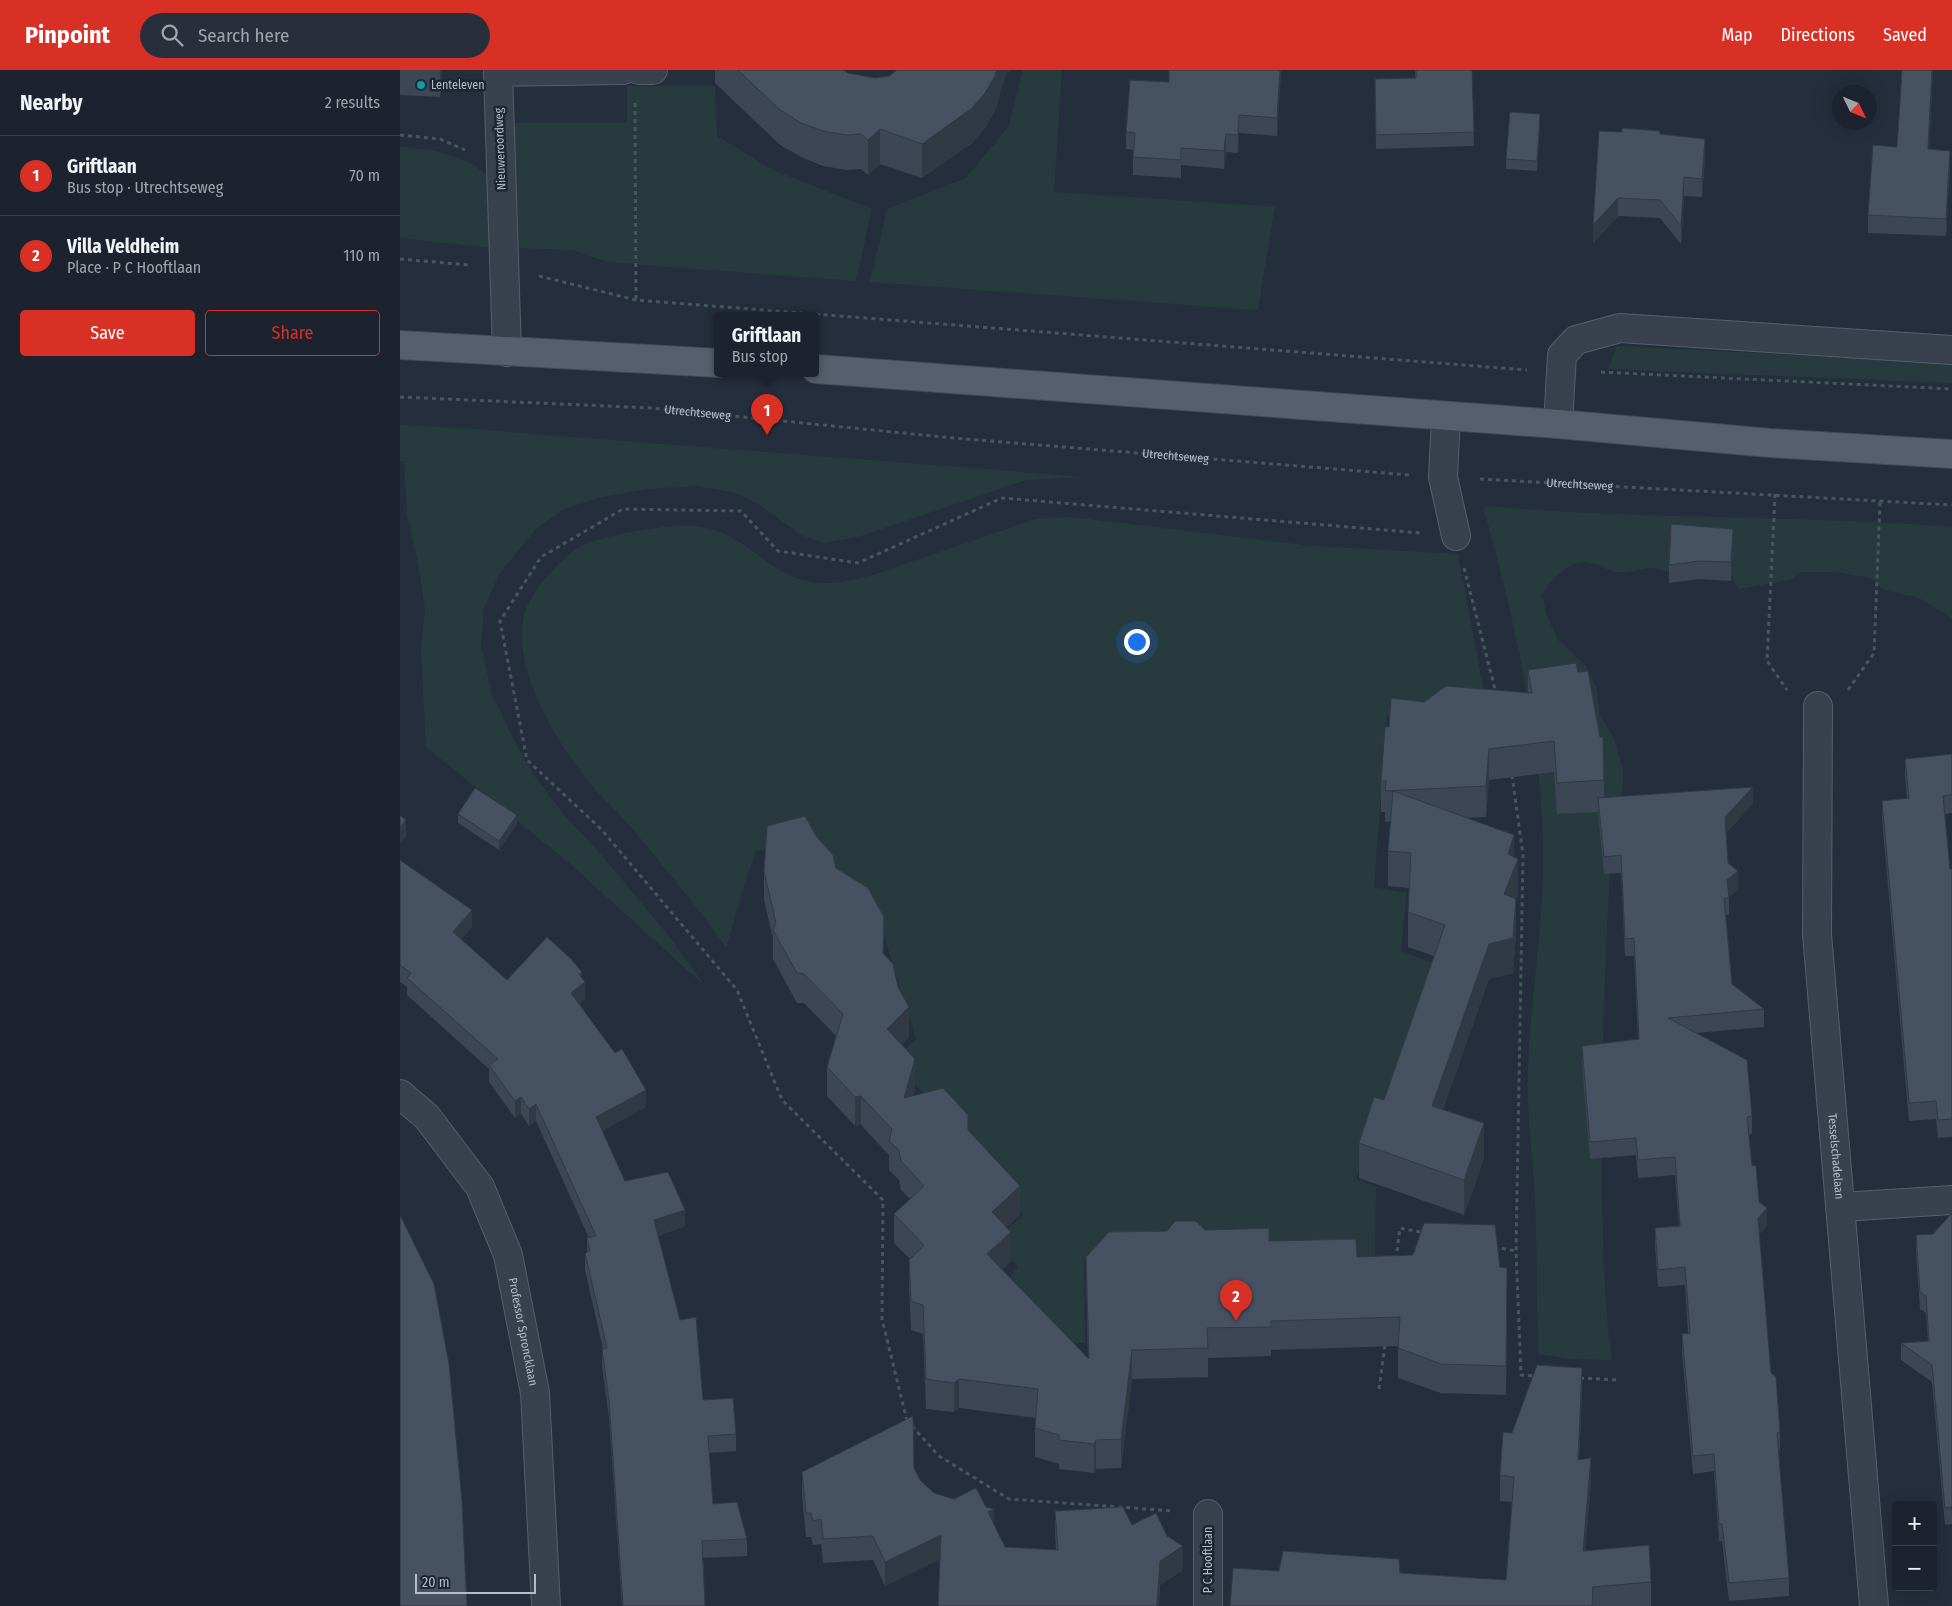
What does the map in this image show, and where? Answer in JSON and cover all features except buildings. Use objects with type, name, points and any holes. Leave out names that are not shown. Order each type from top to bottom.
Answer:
[{"type":"main road","points":[[400,345],[714,363]]},
{"type":"main road","points":[[819,369],[1558,424],[1770,443],[1952,454]]},
{"type":"street","name":"Nieuweroordweg","points":[[507,352],[498,71],[623,70]]},
{"type":"street","points":[[639,70],[653,70]]},
{"type":"street","points":[[1558,424],[1562,355],[1576,340],[1620,328],[1952,350]]},
{"type":"street","points":[[1446,416],[1443,477],[1456,536]]},
{"type":"street","name":"Tesselschadelaan","points":[[1818,706],[1817,934],[1842,1207],[1874,1606]]},
{"type":"street","name":"Professor Sproncklaan","points":[[400,1094],[427,1117],[480,1188],[508,1255],[535,1393],[546,1606]]},
{"type":"street","points":[[1842,1207],[1952,1200]]},
{"type":"street","name":"P C Hooftlaan","points":[[1208,1514],[1208,1606]]},
{"type":"path","points":[[634,99],[636,300]]},
{"type":"path","points":[[400,135],[440,139],[463,149],[478,156],[501,181]]},
{"type":"path","points":[[400,259],[505,268],[636,300],[785,312]]},
{"type":"path","points":[[819,315],[1506,370],[1561,370],[1952,389]]},
{"type":"path","name":"Utrechtseweg","points":[[400,397],[652,408],[963,439],[1443,477],[1952,505]]},
{"type":"path","points":[[1775,494],[1766,661],[1785,689],[1818,706],[1849,689],[1874,653],[1880,502]]},
{"type":"path","points":[[1208,1514],[1009,1499],[939,1456],[907,1421],[882,1318],[883,1200],[782,1100],[737,990],[601,829],[527,760],[500,621],[541,557],[623,509],[741,511],[778,551],[858,563],[1002,498],[1456,536],[1498,699]]},
{"type":"path","points":[[1511,766],[1523,854],[1516,1251],[1522,1375],[1541,1376]]},
{"type":"path","points":[[1395,1266],[1400,1228],[1429,1234]]},
{"type":"path","points":[[1487,1246],[1516,1251]]},
{"type":"path","points":[[1379,1390],[1385,1342]]},
{"type":"path","points":[[1570,1377],[1618,1380]]},
{"type":"green space","points":[[1023,70],[1062,70],[1054,192],[1275,207],[1258,310],[870,282],[887,209],[966,178],[1009,126]]},
{"type":"green space","points":[[627,86],[715,86],[717,136],[773,170],[872,209],[856,281],[608,262],[572,250],[519,248],[513,123],[627,123]]},
{"type":"green space","points":[[400,147],[437,151],[473,164],[492,180],[492,248],[400,238]]},
{"type":"green space","points":[[1617,346],[1952,363],[1952,383],[1608,369]]},
{"type":"green space","points":[[400,425],[1084,477],[1026,480],[861,536],[824,543],[801,535],[760,505],[736,493],[697,486],[647,489],[598,498],[564,509],[537,528],[499,574],[484,608],[481,646],[492,694],[514,740],[533,774],[564,815],[598,851],[669,936],[705,986],[568,862],[426,747],[421,649],[425,610],[419,568],[407,514],[404,461],[400,461]]},
{"type":"green space","points":[[1483,506],[1600,513],[1893,523],[1952,527],[1952,618],[1919,598],[1882,589],[1871,578],[1835,572],[1801,572],[1789,580],[1738,589],[1719,548],[1667,572],[1648,568],[1617,572],[1591,563],[1576,563],[1562,571],[1542,595],[1547,616],[1558,640],[1586,666],[1597,689],[1600,715],[1613,737],[1623,769],[1622,807],[1612,829],[1603,1054],[1603,1253],[1612,1360],[1572,1359],[1538,1354],[1537,1260],[1528,1073],[1531,1016],[1542,902],[1542,827],[1539,780],[1534,734],[1517,642]]},
{"type":"green space","points":[[1071,517],[1311,546],[1458,554],[1488,713],[1387,715],[1374,887],[1407,893],[1401,951],[1438,965],[1380,1129],[1372,1126],[1356,1179],[1376,1187],[1375,1261],[1165,1257],[1084,1259],[1085,1343],[1050,1343],[978,1314],[1018,1267],[996,1241],[1024,1214],[976,1162],[973,1141],[892,1062],[916,1039],[882,929],[813,842],[755,851],[726,947],[631,827],[595,789],[568,754],[555,733],[532,687],[525,663],[522,641],[523,620],[527,606],[539,586],[560,562],[582,546],[621,534],[654,528],[684,526],[713,529],[742,544],[794,577],[810,582],[825,583],[842,582],[873,575],[1035,519]]},
{"type":"place","name":"Lenteleven","points":[[421,85]]},
{"type":"place","name":"Griftlaan","points":[[767,435]]},
{"type":"place","name":"Villa Veldheim","points":[[1236,1321]]}]
